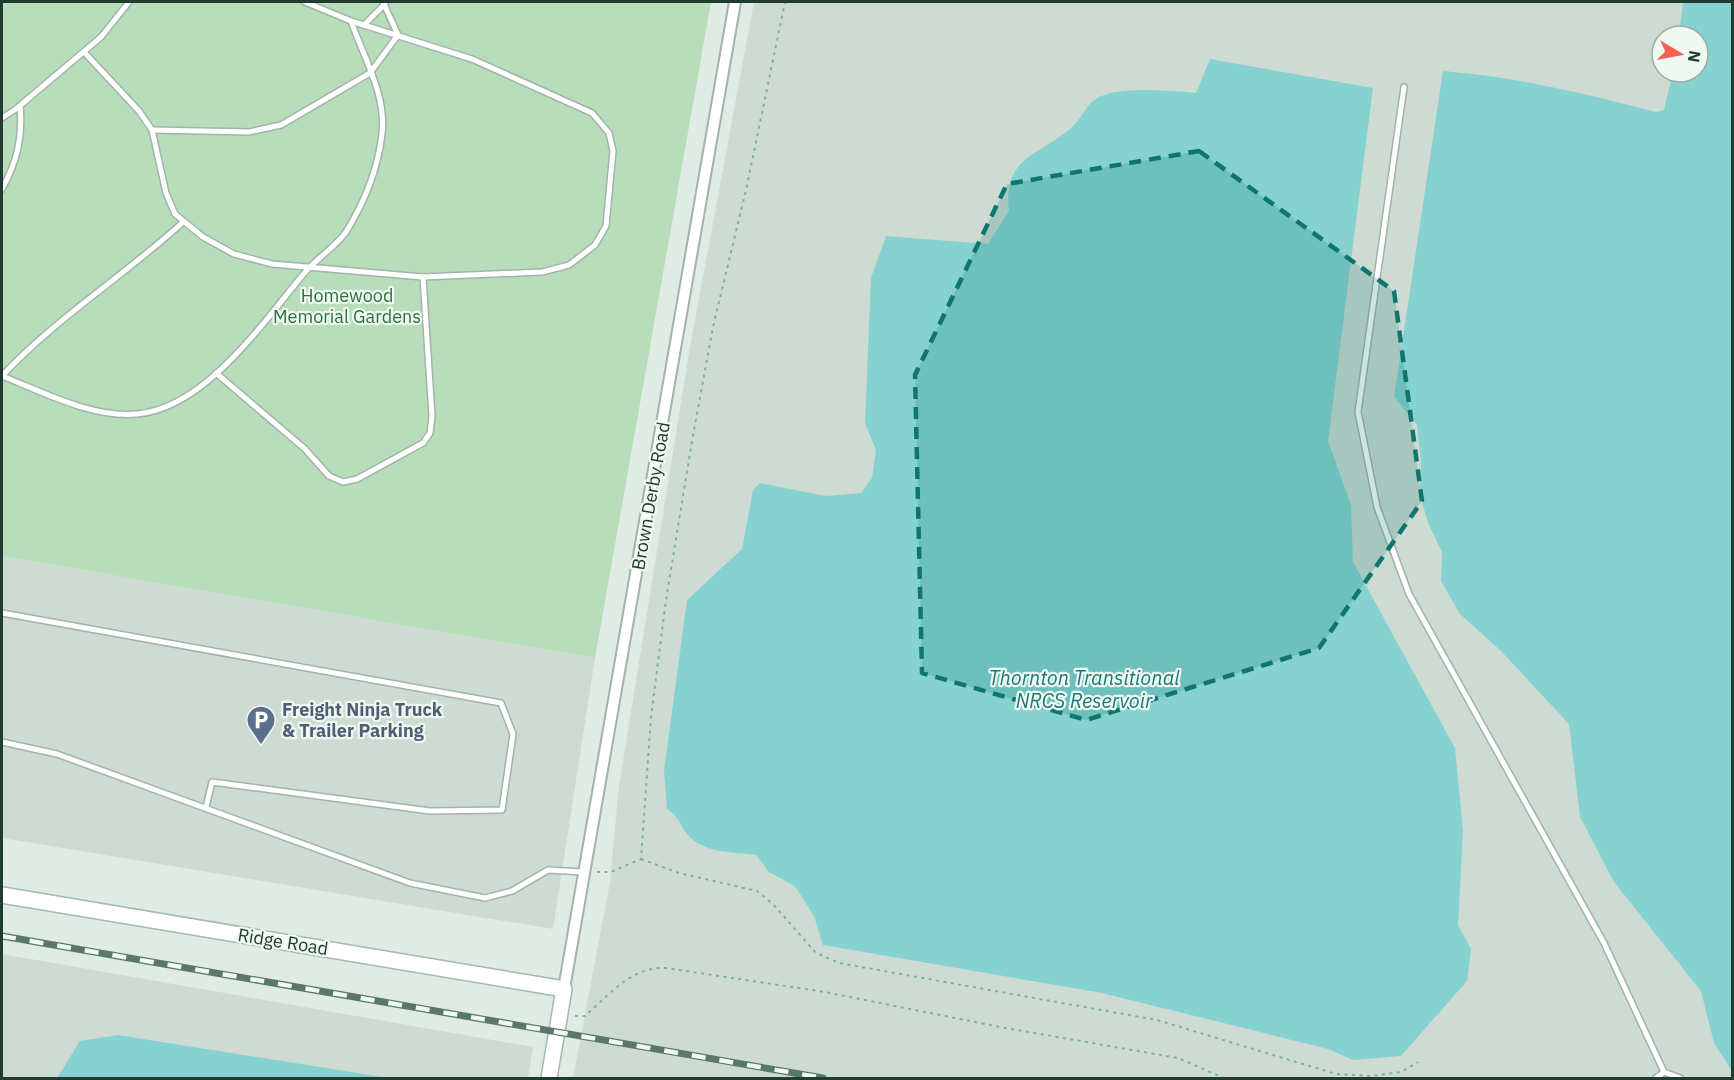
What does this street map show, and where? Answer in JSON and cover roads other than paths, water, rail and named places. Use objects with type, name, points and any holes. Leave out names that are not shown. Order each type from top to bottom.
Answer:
[{"type":"street","name":"Brown Derby Road","points":[[564,989],[735,2]]},
{"type":"street","name":"Ridge Road","points":[[2,895],[564,989]]},
{"type":"street","points":[[549,1078],[564,989]]},
{"type":"lane","points":[[2,118],[84,52],[114,24],[129,2]]},
{"type":"lane","points":[[84,52],[139,111],[152,130],[170,205],[183,223],[202,237],[234,254],[272,264],[423,277],[542,272],[579,259],[595,245],[606,226],[612,141],[605,126],[581,106],[472,59],[351,21],[305,2]]},
{"type":"lane","points":[[364,25],[384,3],[398,35]]},
{"type":"lane","points":[[183,223],[46,334],[2,376],[81,405],[126,414],[161,408],[192,392],[216,373],[273,314],[310,267],[337,244],[358,209],[375,165],[380,147],[383,119],[378,92],[351,21]]},
{"type":"lane","points":[[152,130],[249,132],[264,130],[301,115],[370,73],[398,35]]},
{"type":"lane","points":[[1404,87],[1358,412],[1377,507],[1409,594],[1604,943],[1664,1072],[1680,1078]]},
{"type":"lane","points":[[2,189],[18,152],[22,124],[20,105]]},
{"type":"lane","points":[[216,373],[305,449],[328,476],[343,482],[357,479],[417,447],[430,433],[432,416],[423,277]]},
{"type":"lane","points":[[2,613],[501,703],[513,734],[502,810],[430,811],[212,782],[206,807]]},
{"type":"lane","points":[[2,742],[57,754],[410,883],[485,898],[512,891],[548,870],[586,872]]},
{"type":"lane","points":[[1656,1078],[1664,1072]]},
{"type":"water","points":[[1683,2],[1732,2],[1732,1071],[1714,1043],[1701,991],[1614,882],[1580,817],[1569,724],[1501,651],[1460,614],[1441,581],[1442,552],[1428,523],[1420,495],[1421,461],[1417,425],[1394,397],[1443,71],[1577,92],[1656,112],[1664,110],[1670,84],[1710,84],[1710,24],[1680,24]]},
{"type":"water","name":"Thornton Transitional NRCS Reservoir","points":[[1210,59],[1373,88],[1328,441],[1351,505],[1353,562],[1455,748],[1463,831],[1458,925],[1471,949],[1467,981],[1401,1056],[1353,1060],[1328,1049],[1102,993],[823,945],[814,916],[795,886],[769,872],[756,855],[719,851],[694,841],[667,809],[664,771],[687,600],[742,549],[753,490],[760,483],[826,496],[861,493],[872,478],[876,450],[865,423],[871,278],[886,236],[988,244],[1009,211],[1008,193],[1011,179],[1017,168],[1026,159],[1072,127],[1092,102],[1105,95],[1130,90],[1196,93]]},
{"type":"water","points":[[118,1035],[389,1078],[57,1078],[80,1041]]},
{"type":"railway","points":[[2,936],[823,1078]]},
{"type":"place","name":"Freight Ninja Truck & Trailer Parking","points":[[261,746]]},
{"type":"park label","name":"Homewood Memorial Gardens","points":[[347,306]]}]
